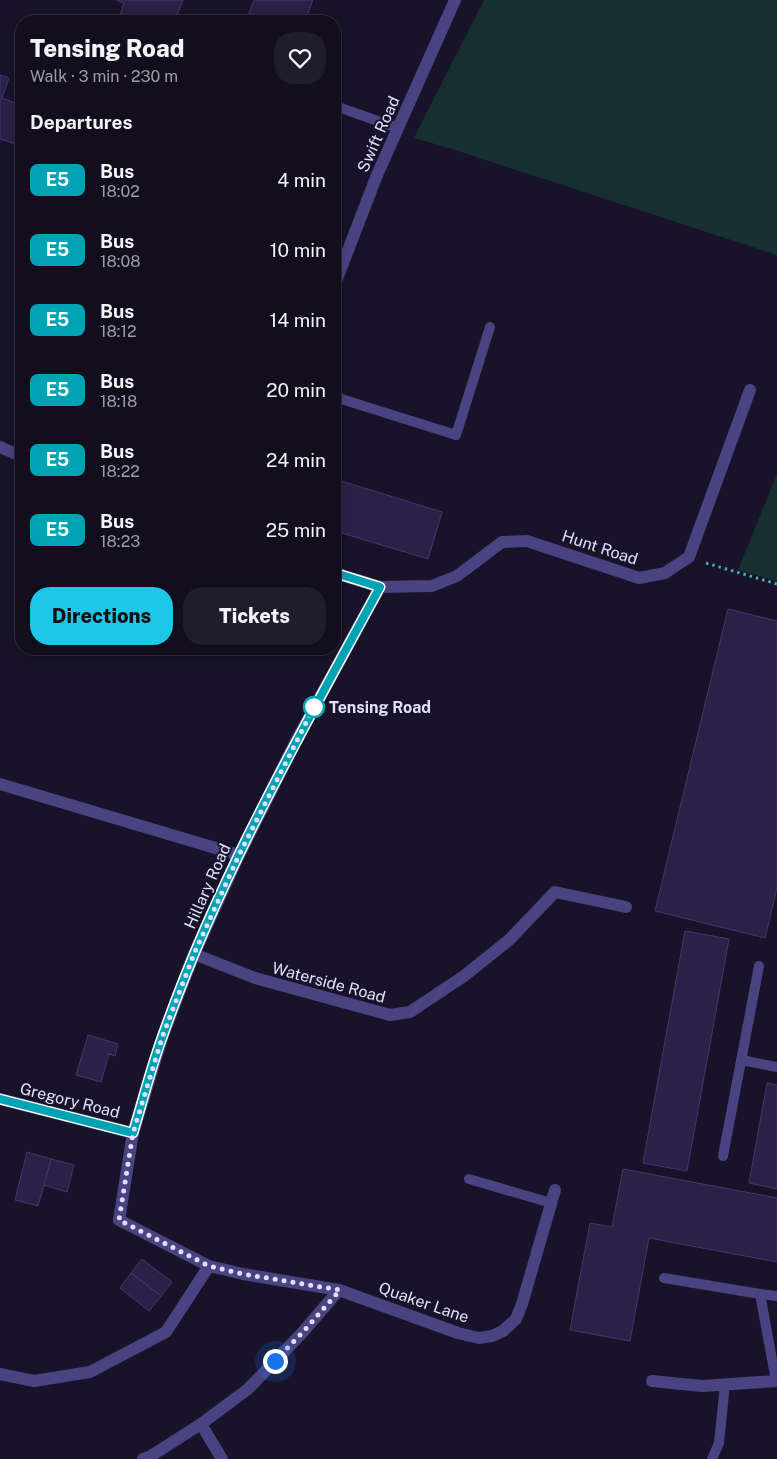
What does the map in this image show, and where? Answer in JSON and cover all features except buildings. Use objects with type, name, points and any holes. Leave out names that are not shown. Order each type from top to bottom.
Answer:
[{"type":"street","name":"Swift Road","points":[[341,269],[378,175],[455,0]]},
{"type":"street","points":[[689,558],[750,390]]},
{"type":"street","points":[[0,447],[15,453]]},
{"type":"street","name":"Hunt Road","points":[[341,575],[380,587],[432,586],[457,576],[502,542],[527,540],[639,578],[665,573],[689,558]]},
{"type":"street","name":"Hillary Road","points":[[119,1220],[133,1133],[163,1035],[194,954],[239,855],[296,740],[380,587]]},
{"type":"street","points":[[0,784],[239,855]]},
{"type":"street","name":"Waterside Road","points":[[194,954],[255,978],[390,1015],[410,1012],[464,976],[509,940],[555,892],[626,907]]},
{"type":"street","name":"Gregory Road","points":[[0,1099],[133,1133]]},
{"type":"street","name":"Quaker Lane","points":[[119,1220],[209,1266],[243,1274],[340,1290],[458,1333],[479,1338],[492,1336],[503,1331],[516,1319],[555,1190]]},
{"type":"street","points":[[0,1374],[34,1382],[90,1372],[166,1332],[209,1266]]},
{"type":"street","points":[[143,1459],[201,1424],[248,1389],[340,1290]]},
{"type":"street","points":[[652,1381],[702,1386],[776,1381]]},
{"type":"street","points":[[201,1424],[222,1459]]},
{"type":"lane","points":[[341,108],[398,128]]},
{"type":"lane","points":[[341,399],[456,435],[490,327]]},
{"type":"lane","points":[[723,1156],[759,966]]},
{"type":"lane","points":[[741,1060],[777,1067]]},
{"type":"lane","points":[[469,1179],[550,1204]]},
{"type":"lane","points":[[664,1278],[777,1296]]},
{"type":"lane","points":[[760,1294],[776,1381]]},
{"type":"lane","points":[[712,1459],[719,1443],[725,1384]]},
{"type":"path","points":[[689,558],[777,584]]},
{"type":"green space","points":[[484,0],[777,0],[777,255],[414,138]]},
{"type":"green space","points":[[777,474],[777,581],[738,570]]},
{"type":"bus line","name":"E5","points":[[0,1099],[133,1133],[163,1035],[194,954],[239,855],[296,740],[380,587],[341,575]]},
{"type":"place","name":"Tensing Road","points":[[314,707]]},
{"type":"route","points":[[275,1361],[340,1290],[243,1274],[209,1266],[119,1220],[133,1133],[163,1035],[194,954],[239,855],[314,707]]}]
